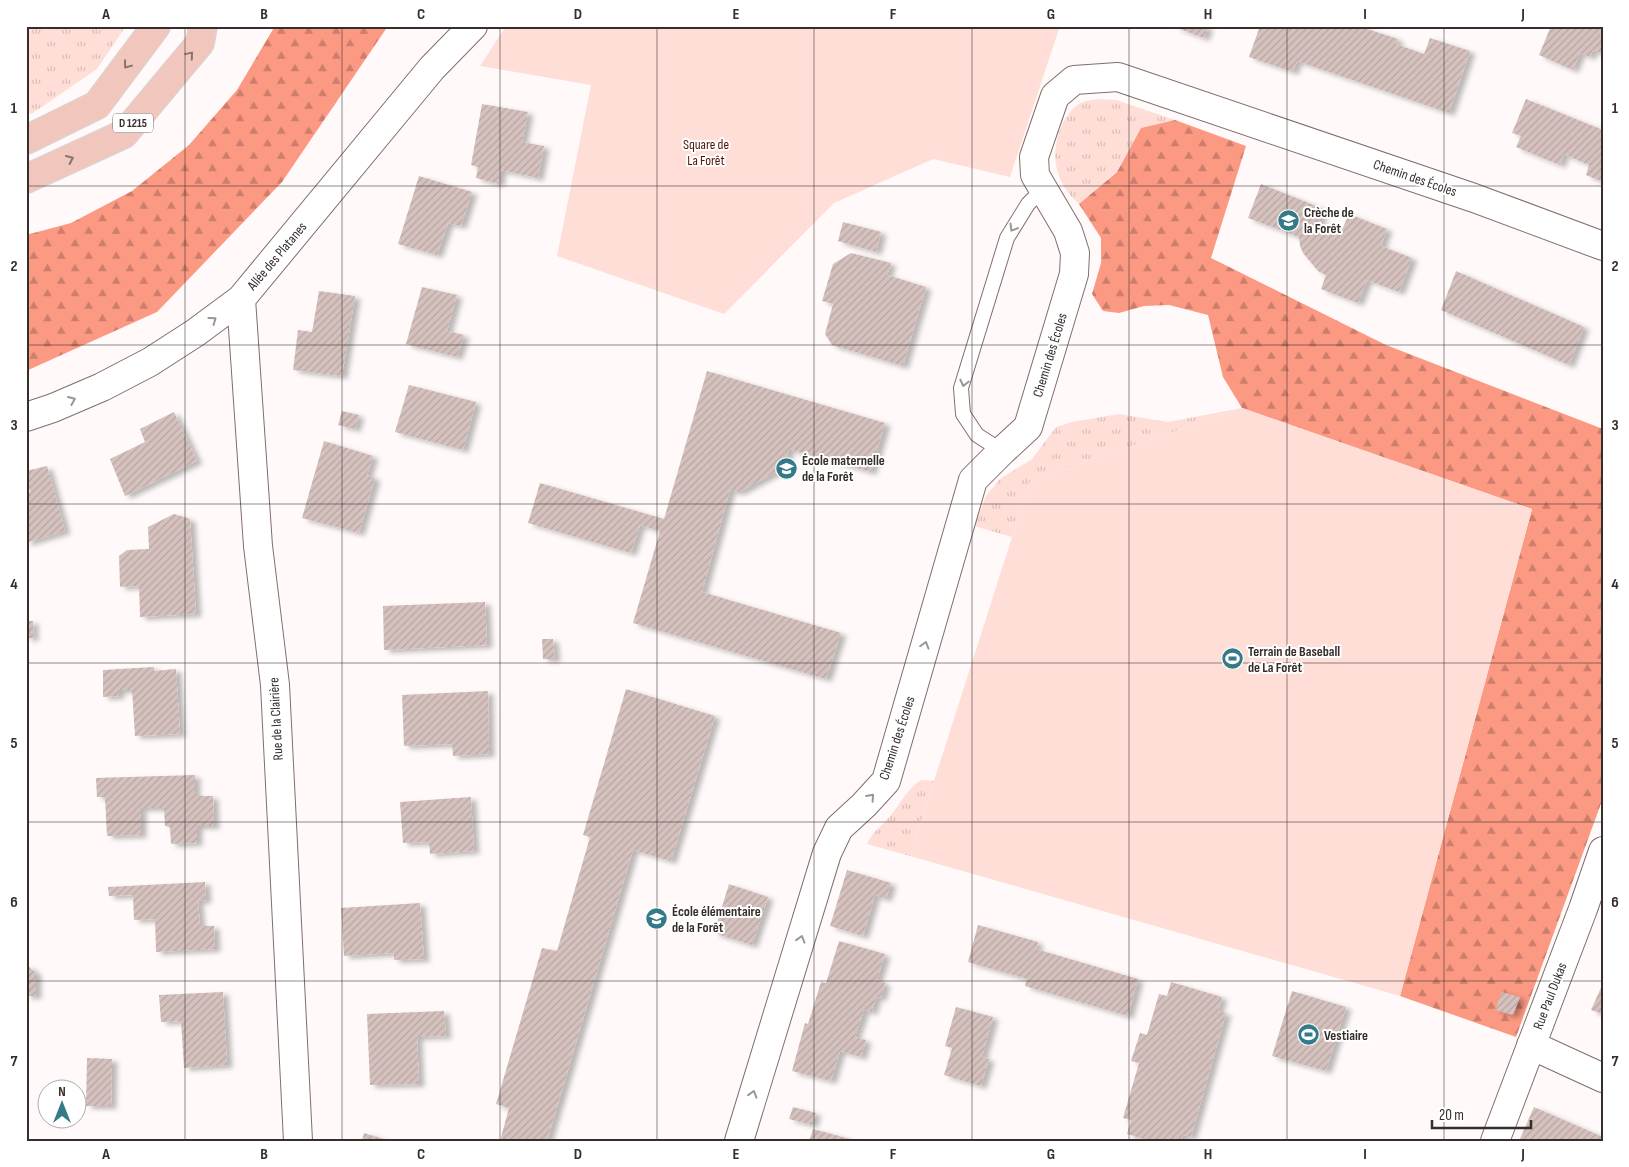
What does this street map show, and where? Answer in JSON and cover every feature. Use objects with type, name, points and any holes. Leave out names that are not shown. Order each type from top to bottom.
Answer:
[{"type":"highway","points":[[26,140],[97,105],[156,26]]},
{"type":"highway","name":"D 1215","points":[[26,179],[124,134],[200,43],[203,26]]},
{"type":"street","name":"Allée des Platanes","points":[[26,417],[53,408],[102,387],[150,362],[195,333],[241,299],[432,68],[473,26]]},
{"type":"street","name":"Chemin des Écoles","points":[[739,1141],[827,853],[839,828],[864,806],[886,781],[974,480],[1028,426],[1074,274],[1075,253],[1068,231],[1042,190],[1035,175],[1034,157],[1055,96],[1074,80],[1118,77],[1448,189],[1603,246]]},
{"type":"street","name":"Rue de la Clairière","points":[[241,299],[258,546],[274,685],[298,1141]]},
{"type":"street","name":"Rue Paul Dukas","points":[[1495,1141],[1603,851]]},
{"type":"street","points":[[1531,1045],[1603,1078]]},
{"type":"lane","points":[[1002,451],[977,435],[963,414],[961,388],[1007,238],[1028,204],[1042,190]]},
{"type":"green space","points":[[26,26],[126,26],[97,69],[33,113],[26,114]]},
{"type":"green space","points":[[275,26],[388,26],[282,182],[157,312],[26,371],[26,235],[71,223],[132,191],[189,145],[237,90]]},
{"type":"green space","name":"Square de La Forêt","points":[[506,26],[1060,26],[1010,177],[933,159],[834,203],[724,314],[557,256],[591,85],[480,66]]},
{"type":"green space","points":[[1099,99],[1116,100],[1175,120],[1141,128],[1117,171],[1079,204],[1061,182],[1056,165],[1056,148],[1060,129],[1070,112],[1085,101]]},
{"type":"green space","points":[[1175,120],[1246,146],[1211,258],[1386,345],[1603,429],[1603,798],[1516,1037],[1400,996],[1532,509],[1242,408],[1223,377],[1208,315],[1169,305],[1144,306],[1119,313],[1103,311],[1092,294],[1101,263],[1101,238],[1079,204],[1117,172],[1141,128]]},
{"type":"green space","points":[[1242,408],[1030,481],[1012,537],[974,526],[986,496],[1000,479],[1032,459],[1056,427],[1072,422],[1119,414],[1168,422]]},
{"type":"green space","name":"Terrain de Baseball de La Forêt","points":[[1242,408],[1532,509],[1400,996],[910,856],[1030,481]]},
{"type":"green space","points":[[921,780],[934,781],[910,856],[867,844],[908,792]]},
{"type":"building","points":[[1172,26],[1208,26],[1204,38]]},
{"type":"building","points":[[1260,26],[1358,26],[1398,39],[1396,44],[1424,54],[1430,38],[1470,51],[1449,113],[1297,61],[1293,72],[1249,57]]},
{"type":"building","points":[[1551,26],[1603,26],[1600,36],[1603,37],[1603,49],[1601,53],[1593,50],[1590,57],[1580,53],[1573,70],[1539,55]]},
{"type":"building","points":[[1526,99],[1603,130],[1603,182],[1586,175],[1589,165],[1564,154],[1560,165],[1516,147],[1521,136],[1512,133]]},
{"type":"building","points":[[482,104],[528,112],[522,142],[544,146],[538,178],[501,170],[499,184],[476,178],[478,167],[471,165]]},
{"type":"building","points":[[419,176],[472,192],[461,226],[448,223],[437,255],[398,244]]},
{"type":"building","points":[[1261,184],[1324,209],[1319,221],[1342,230],[1349,214],[1387,229],[1381,246],[1412,258],[1399,292],[1367,280],[1358,303],[1321,289],[1326,275],[1318,271],[1303,253],[1299,237],[1248,218]]},
{"type":"building","points":[[843,222],[881,232],[876,252],[838,241]]},
{"type":"building","points":[[851,253],[891,263],[887,275],[926,287],[903,366],[832,345],[825,334],[833,304],[822,301],[833,264]]},
{"type":"building","points":[[1456,271],[1584,327],[1569,365],[1441,310]]},
{"type":"building","points":[[422,287],[457,295],[447,331],[464,335],[457,357],[406,344]]},
{"type":"building","points":[[319,291],[355,296],[342,376],[293,370],[298,330],[312,332]]},
{"type":"building","points":[[707,371],[885,423],[871,472],[789,449],[784,468],[739,492],[730,490],[702,592],[841,633],[826,679],[633,623],[660,531],[640,525],[631,553],[528,523],[540,483],[664,519]]},
{"type":"building","points":[[409,385],[476,402],[463,450],[395,432]]},
{"type":"building","points":[[342,411],[359,415],[355,429],[338,425]]},
{"type":"building","points":[[174,412],[197,461],[125,496],[110,459],[145,442],[140,429]]},
{"type":"building","points":[[324,441],[373,456],[367,475],[375,478],[359,533],[302,518]]},
{"type":"building","points":[[47,466],[65,531],[26,543],[26,494],[30,492],[26,471]]},
{"type":"building","points":[[174,514],[190,519],[196,614],[140,617],[139,586],[120,587],[119,556],[127,550],[149,549],[148,527]]},
{"type":"building","points":[[485,602],[487,645],[384,650],[383,606]]},
{"type":"building","points":[[26,621],[33,621],[33,638],[26,638]]},
{"type":"building","points":[[542,639],[553,639],[555,659],[543,659]]},
{"type":"building","points":[[154,667],[154,671],[176,669],[180,734],[135,736],[132,690],[119,690],[119,696],[103,697],[103,670]]},
{"type":"building","points":[[626,689],[715,716],[671,861],[633,850],[547,1141],[500,1141],[509,1108],[496,1104],[542,948],[557,951],[590,837],[583,835]]},
{"type":"building","points":[[488,691],[489,754],[453,756],[452,744],[404,746],[402,695]]},
{"type":"building","points":[[195,775],[195,796],[213,796],[214,826],[197,826],[197,843],[171,844],[170,827],[165,826],[164,808],[141,808],[141,835],[107,836],[105,797],[97,797],[96,778]]},
{"type":"building","points":[[471,797],[474,851],[430,854],[429,842],[403,843],[400,802]]},
{"type":"building","points":[[847,870],[891,883],[886,899],[875,895],[863,936],[830,926]]},
{"type":"building","points":[[205,882],[206,900],[198,901],[200,926],[214,926],[215,949],[156,952],[155,919],[134,920],[133,895],[109,896],[108,887]]},
{"type":"building","points":[[729,884],[768,897],[752,945],[714,933]]},
{"type":"building","points":[[420,903],[424,959],[394,960],[394,953],[344,956],[341,908]]},
{"type":"building","points":[[978,925],[1038,942],[1036,949],[1138,979],[1128,1016],[1025,986],[1027,979],[968,962]]},
{"type":"building","points":[[839,941],[885,954],[877,980],[885,983],[881,998],[876,997],[872,1012],[864,1010],[855,1037],[866,1040],[861,1057],[840,1051],[831,1081],[792,1071],[805,1023],[808,1024],[821,982],[826,983]]},
{"type":"building","points":[[26,964],[36,973],[36,996],[26,996]]},
{"type":"building","points":[[1171,982],[1222,997],[1218,1011],[1226,1013],[1191,1137],[1183,1135],[1181,1141],[1150,1141],[1127,1134],[1131,1120],[1123,1118],[1139,1063],[1131,1061],[1140,1033],[1147,1035],[1159,994],[1167,996]]},
{"type":"building","points":[[1603,983],[1603,1014],[1591,1010]]},
{"type":"building","name":"Vestiaire","points":[[1292,991],[1346,1007],[1326,1071],[1272,1056]]},
{"type":"building","points":[[223,992],[227,1065],[184,1068],[181,1021],[161,1022],[159,995]]},
{"type":"building","points":[[1502,992],[1520,997],[1513,1015],[1495,1010]]},
{"type":"building","points":[[956,1007],[993,1017],[982,1057],[989,1059],[981,1086],[944,1075],[952,1048],[945,1046]]},
{"type":"building","points":[[444,1011],[446,1036],[417,1037],[419,1084],[370,1085],[367,1014]]},
{"type":"building","points":[[87,1058],[112,1059],[111,1106],[88,1106]]},
{"type":"building","points":[[793,1107],[816,1113],[812,1125],[789,1119]]},
{"type":"building","points":[[1534,1107],[1603,1137],[1603,1141],[1519,1141]]},
{"type":"building","points":[[813,1129],[854,1140],[854,1141],[809,1141]]},
{"type":"building","points":[[364,1133],[387,1140],[387,1141],[362,1141]]},
{"type":"place","name":"Crèche de la Forêt","points":[[1288,220]]},
{"type":"place","name":"École maternelle de la Forêt","points":[[786,468]]},
{"type":"place","name":"Terrain de Baseball de La Forêt","points":[[1232,659]]},
{"type":"place","name":"École élémentaire de la Forêt","points":[[656,919]]},
{"type":"place","name":"Vestiaire","points":[[1308,1035]]}]
